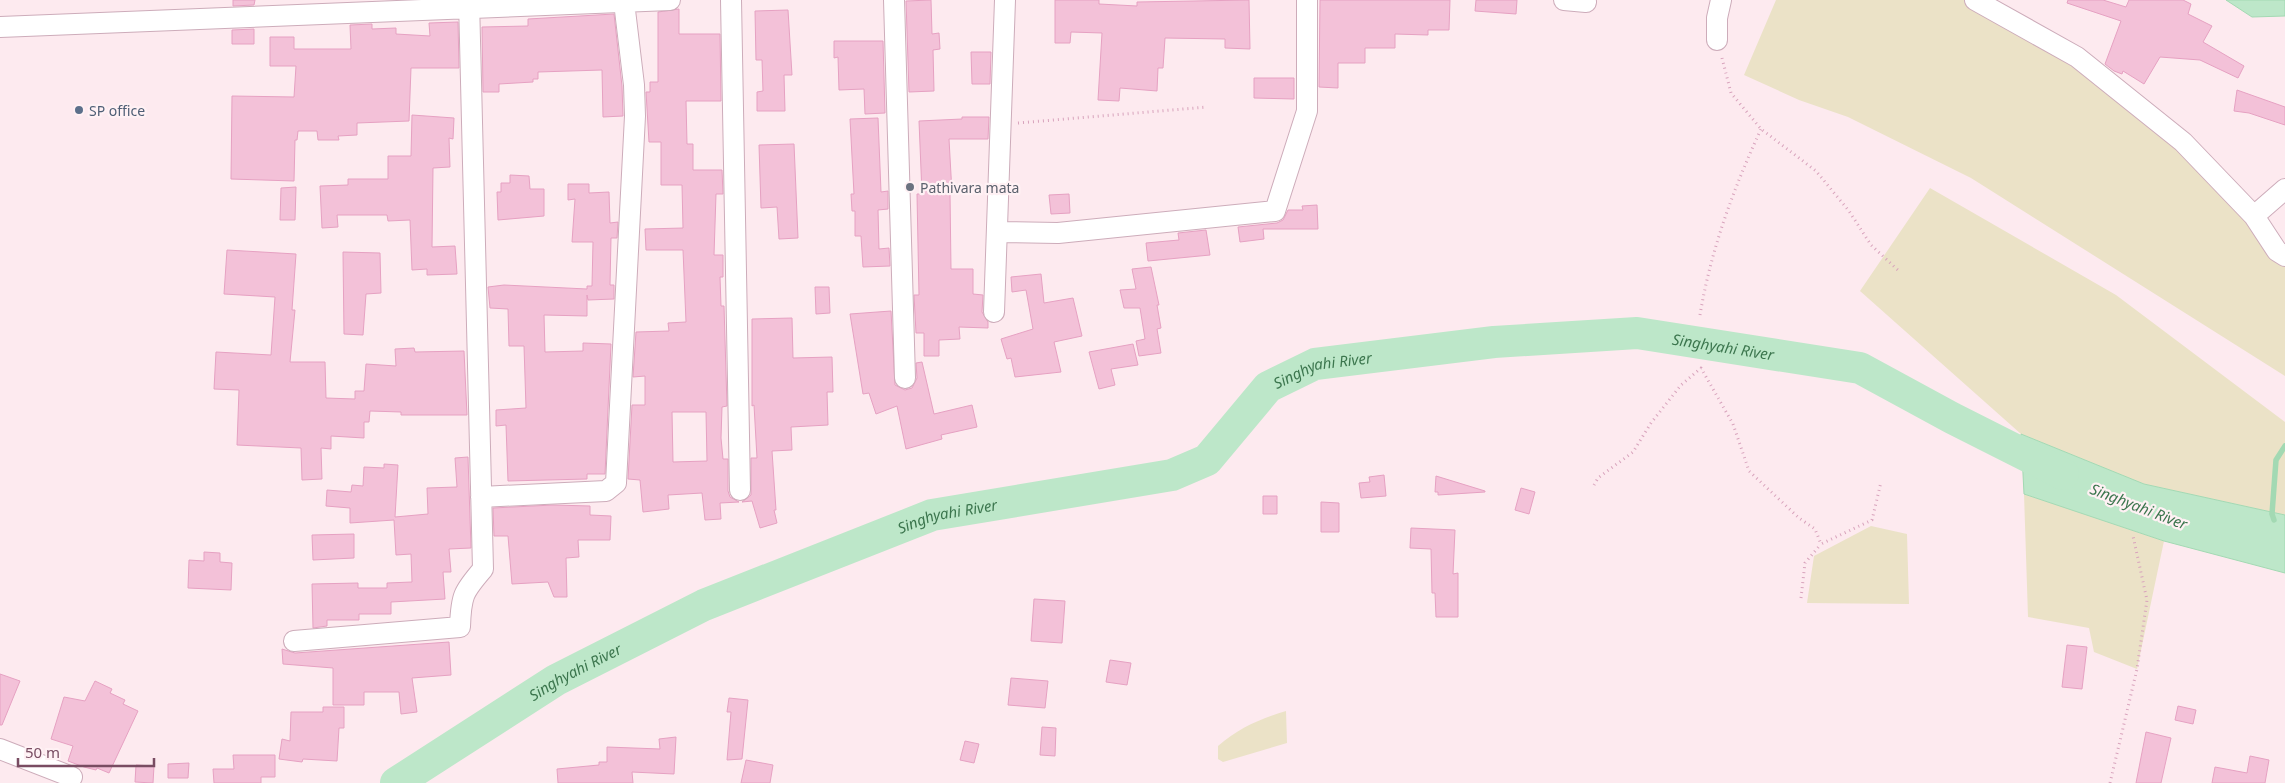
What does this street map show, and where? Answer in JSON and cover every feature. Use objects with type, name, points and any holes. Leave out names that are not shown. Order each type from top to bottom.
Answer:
[{"type":"street","points":[[0,28],[469,5],[670,0]]},
{"type":"street","points":[[731,0],[740,490]]},
{"type":"street","points":[[894,0],[905,378]]},
{"type":"street","points":[[994,312],[1005,0]]},
{"type":"street","points":[[997,232],[1058,233],[1275,211],[1307,111],[1307,0]]},
{"type":"street","points":[[1564,0],[1586,2]]},
{"type":"street","points":[[1717,40],[1717,18],[1721,0]]},
{"type":"street","points":[[1975,0],[2077,56],[2183,142],[2254,216],[2277,251],[2285,256]]},
{"type":"street","points":[[481,497],[606,491],[616,483],[635,116],[634,86],[624,2]]},
{"type":"street","points":[[294,641],[460,626],[460,600],[483,569],[469,5]]},
{"type":"street","points":[[2254,216],[2285,189]]},
{"type":"street","points":[[0,749],[72,777]]},
{"type":"path","points":[[1717,40],[1731,93],[1761,129],[1816,171],[1849,211],[1871,245],[1900,272]]},
{"type":"path","points":[[1001,125],[1207,107]]},
{"type":"path","points":[[1700,315],[1706,276],[1726,210],[1761,129]]},
{"type":"path","points":[[1594,485],[1598,478],[1634,452],[1652,423],[1681,385],[1701,368],[1732,424],[1749,471],[1799,518],[1815,529],[1821,544]]},
{"type":"path","points":[[1801,598],[1805,563],[1821,544],[1872,520],[1881,482]]},
{"type":"path","points":[[2110,783],[2137,669],[2147,600],[2133,536]]},
{"type":"shaded area","points":[[1776,0],[1968,0],[2077,57],[2183,142],[2285,256],[2285,376],[1971,178],[1848,117],[1799,100],[1744,75]]},
{"type":"shaded area","points":[[1930,188],[2116,295],[2285,422],[2285,515],[2144,484],[2021,434],[1860,291]]},
{"type":"shaded area","points":[[2024,494],[2164,541],[2137,669],[2094,652],[2089,628],[2028,617]]},
{"type":"shaded area","points":[[1871,526],[1907,534],[1909,604],[1807,603],[1814,556]]},
{"type":"shaded area","points":[[1286,711],[1287,743],[1223,762],[1218,759],[1218,746],[1234,734],[1267,717]]},
{"type":"water","points":[[2226,0],[2285,0],[2285,16],[2252,17]]},
{"type":"water","points":[[2021,434],[2144,484],[2285,515],[2285,573],[2164,541],[2024,494]]},
{"type":"building","points":[[233,0],[255,0],[254,5],[233,6]]},
{"type":"building","points":[[931,0],[932,34],[939,33],[940,49],[933,50],[934,91],[909,92],[906,1]]},
{"type":"building","points":[[1055,0],[1099,0],[1099,4],[1137,6],[1137,2],[1249,0],[1250,49],[1225,48],[1225,39],[1165,38],[1163,68],[1158,68],[1157,91],[1120,88],[1119,101],[1098,100],[1102,33],[1071,32],[1070,43],[1055,43]]},
{"type":"building","points":[[1320,0],[1450,0],[1449,30],[1428,30],[1428,35],[1395,34],[1395,48],[1365,48],[1365,63],[1338,63],[1338,88],[1319,87]]},
{"type":"building","points":[[1476,0],[1517,0],[1516,14],[1475,11]]},
{"type":"building","points":[[2068,0],[2103,0],[2126,7],[2129,0],[2183,0],[2191,4],[2188,14],[2212,26],[2203,42],[2244,66],[2238,78],[2200,60],[2160,57],[2144,84],[2123,71],[2122,74],[2114,71],[2105,64],[2121,21],[2067,3]]},
{"type":"building","points":[[679,9],[679,34],[720,34],[721,101],[686,101],[687,144],[693,144],[693,170],[722,170],[723,194],[716,194],[714,255],[723,255],[723,277],[720,277],[721,306],[724,306],[727,406],[722,407],[721,438],[723,459],[728,459],[728,491],[730,497],[739,502],[720,503],[721,519],[705,520],[702,493],[668,495],[669,509],[643,512],[640,480],[628,479],[632,405],[645,405],[645,376],[633,377],[636,332],[669,331],[668,323],[686,322],[683,250],[646,250],[645,229],[683,228],[682,185],[661,185],[661,142],[649,142],[646,92],[650,92],[650,82],[658,82],[658,12]],"holes":[[[672,412],[706,412],[707,461],[673,462]]]},
{"type":"building","points":[[788,10],[792,75],[784,75],[785,111],[757,111],[757,92],[763,91],[762,60],[756,60],[755,11]]},
{"type":"building","points":[[614,14],[622,86],[623,116],[603,117],[602,70],[538,72],[538,79],[533,79],[533,82],[499,84],[499,92],[483,92],[482,27],[528,26],[528,19]]},
{"type":"building","points":[[458,22],[459,68],[411,68],[409,121],[357,123],[357,135],[338,136],[339,140],[318,140],[317,131],[298,131],[297,140],[295,140],[294,181],[231,179],[232,96],[294,97],[296,66],[270,66],[270,37],[294,37],[294,49],[351,49],[350,25],[372,24],[372,29],[396,28],[396,34],[430,36],[429,23]]},
{"type":"building","points":[[254,29],[254,44],[232,44],[232,30]]},
{"type":"building","points":[[834,41],[883,41],[885,113],[865,114],[864,89],[839,90],[838,57],[834,58]]},
{"type":"building","points":[[971,52],[991,52],[990,84],[972,84]]},
{"type":"building","points":[[1254,78],[1294,78],[1294,99],[1254,98]]},
{"type":"building","points":[[2237,90],[2285,107],[2285,125],[2249,113],[2234,111]]},
{"type":"building","points":[[412,115],[454,118],[453,139],[449,138],[450,167],[433,168],[432,247],[455,246],[457,274],[427,275],[427,269],[412,270],[410,220],[388,221],[387,215],[337,215],[338,227],[322,228],[320,186],[348,185],[348,179],[388,179],[388,156],[411,156]]},
{"type":"building","points":[[962,117],[989,117],[988,139],[949,139],[952,193],[950,193],[951,269],[973,269],[973,294],[983,295],[982,312],[988,322],[988,328],[959,327],[960,339],[939,340],[939,356],[924,356],[924,333],[916,333],[914,295],[919,295],[917,194],[922,194],[919,121],[962,119]]},
{"type":"building","points":[[878,118],[881,192],[888,191],[888,209],[878,210],[879,249],[889,248],[890,266],[863,267],[861,236],[855,236],[855,211],[852,211],[851,194],[854,194],[850,119]]},
{"type":"building","points":[[794,144],[798,238],[779,239],[777,207],[761,208],[759,145]]},
{"type":"building","points":[[510,175],[529,176],[530,189],[544,189],[544,216],[498,220],[497,192],[501,192],[501,183],[510,183]]},
{"type":"building","points":[[568,184],[589,184],[589,193],[609,192],[610,223],[618,222],[617,238],[611,238],[610,285],[614,285],[614,299],[588,300],[587,295],[587,316],[544,315],[545,352],[583,351],[583,343],[611,344],[605,474],[587,474],[587,479],[508,481],[506,425],[496,426],[496,410],[526,408],[524,346],[509,346],[508,309],[490,308],[488,287],[504,285],[587,289],[587,286],[592,286],[593,242],[572,242],[575,199],[568,200]]},
{"type":"building","points":[[296,187],[295,220],[280,220],[281,188]]},
{"type":"building","points":[[1069,194],[1070,213],[1051,214],[1049,195]]},
{"type":"building","points":[[1317,205],[1318,229],[1263,229],[1264,239],[1240,242],[1238,227],[1277,223],[1283,220],[1288,210],[1303,210],[1302,206]]},
{"type":"building","points":[[1206,230],[1210,255],[1148,261],[1146,243],[1179,240],[1178,233]]},
{"type":"building","points":[[227,250],[296,254],[292,310],[295,310],[290,362],[325,362],[326,398],[355,399],[355,391],[364,391],[366,364],[396,366],[395,349],[414,348],[415,352],[464,351],[467,415],[401,415],[401,412],[370,411],[369,422],[364,422],[364,438],[331,436],[331,449],[321,448],[322,479],[302,480],[301,448],[237,445],[239,390],[214,389],[216,352],[271,355],[275,297],[224,294]]},
{"type":"building","points":[[343,252],[380,253],[381,293],[366,294],[363,335],[344,334]]},
{"type":"building","points":[[1151,267],[1159,305],[1157,305],[1161,328],[1157,329],[1161,353],[1139,356],[1136,341],[1145,339],[1140,308],[1124,308],[1120,290],[1136,289],[1132,269]]},
{"type":"building","points":[[1041,274],[1044,303],[1073,298],[1082,336],[1054,342],[1061,372],[1015,377],[1011,358],[1007,359],[1001,339],[1033,329],[1026,290],[1012,292],[1011,277]]},
{"type":"building","points":[[815,287],[829,287],[830,313],[816,314]]},
{"type":"building","points":[[891,311],[895,385],[905,390],[912,388],[917,378],[916,363],[922,362],[934,414],[972,405],[977,427],[941,435],[942,439],[906,449],[897,406],[876,414],[869,393],[863,394],[850,314]]},
{"type":"building","points":[[792,318],[793,358],[832,357],[833,392],[827,392],[828,425],[791,427],[792,450],[772,451],[776,510],[774,510],[777,523],[760,528],[752,501],[742,502],[751,495],[751,458],[757,458],[754,405],[752,406],[752,319]]},
{"type":"building","points":[[1133,344],[1138,365],[1111,369],[1115,385],[1099,389],[1089,352]]},
{"type":"building","points":[[468,457],[471,548],[449,549],[451,572],[443,572],[445,599],[391,602],[391,614],[359,614],[359,620],[327,620],[327,626],[313,628],[312,584],[358,583],[358,588],[387,588],[387,583],[412,582],[411,554],[396,555],[394,520],[350,523],[350,508],[326,506],[327,490],[351,492],[352,485],[363,486],[364,467],[384,468],[384,464],[398,465],[395,517],[428,514],[427,488],[457,487],[455,458]]},
{"type":"building","points":[[1384,475],[1386,496],[1361,498],[1359,483],[1370,482],[1369,477]]},
{"type":"building","points":[[1436,476],[1485,492],[1438,495],[1438,492],[1435,492]]},
{"type":"building","points":[[1521,488],[1535,492],[1529,514],[1515,510]]},
{"type":"building","points":[[1263,496],[1277,496],[1277,514],[1263,514]]},
{"type":"building","points":[[1321,502],[1339,503],[1339,532],[1321,532]]},
{"type":"building","points":[[553,505],[590,506],[590,515],[611,516],[610,540],[578,540],[579,557],[566,558],[567,597],[554,597],[548,582],[512,584],[508,536],[494,536],[493,508]]},
{"type":"building","points":[[1411,528],[1455,530],[1453,574],[1458,573],[1458,617],[1436,617],[1435,593],[1432,593],[1431,549],[1410,548]]},
{"type":"building","points":[[354,534],[354,558],[313,560],[312,535]]},
{"type":"building","points":[[204,552],[220,553],[220,562],[232,563],[231,590],[188,588],[189,560],[204,561]]},
{"type":"building","points":[[1034,599],[1065,601],[1062,643],[1031,641]]},
{"type":"building","points":[[449,642],[451,675],[412,678],[417,712],[401,714],[399,692],[364,692],[364,705],[333,705],[333,668],[283,664],[282,649],[295,653]]},
{"type":"building","points":[[2067,645],[2087,647],[2082,689],[2062,687]]},
{"type":"building","points":[[1110,660],[1131,663],[1127,685],[1106,682]]},
{"type":"building","points":[[0,674],[20,681],[2,725],[0,725]]},
{"type":"building","points":[[1011,678],[1048,681],[1045,708],[1008,705]]},
{"type":"building","points":[[95,681],[112,689],[110,693],[125,700],[123,704],[138,711],[109,773],[68,761],[73,746],[51,739],[64,697],[85,701]]},
{"type":"building","points":[[729,698],[748,700],[742,759],[727,760],[731,712],[727,712]]},
{"type":"building","points":[[2178,706],[2196,710],[2193,724],[2175,720]]},
{"type":"building","points":[[323,707],[344,707],[344,728],[339,728],[337,761],[303,759],[302,762],[279,759],[282,739],[290,741],[291,712],[323,712]]},
{"type":"building","points":[[1042,727],[1056,728],[1055,756],[1040,755]]},
{"type":"building","points":[[2146,732],[2171,738],[2161,783],[2136,783]]},
{"type":"building","points":[[676,737],[674,774],[632,772],[633,783],[558,783],[557,769],[599,765],[599,762],[607,762],[607,747],[660,749],[659,739]]},
{"type":"building","points":[[965,741],[979,744],[974,763],[960,760]]},
{"type":"building","points":[[233,755],[275,755],[275,777],[261,777],[261,783],[214,783],[213,769],[234,769]]},
{"type":"building","points":[[2250,756],[2269,760],[2265,783],[2212,783],[2215,767],[2247,773]]},
{"type":"building","points":[[746,760],[773,765],[770,783],[741,783]]},
{"type":"building","points":[[189,763],[188,778],[168,778],[168,764]]},
{"type":"building","points":[[136,765],[154,766],[153,783],[135,782]]},
{"type":"waterway","name":"Singhyahi River","points":[[396,783],[556,680],[704,605],[932,515],[1172,475],[1207,460],[1268,387],[1315,364],[1494,342],[1637,333],[1860,368],[1952,418],[2063,474]]},
{"type":"waterway","points":[[2274,520],[2272,514],[2276,460],[2285,446]]},
{"type":"place","name":"SP office","points":[[79,110]]},
{"type":"place","name":"Pathivara mata","points":[[910,187]]}]
